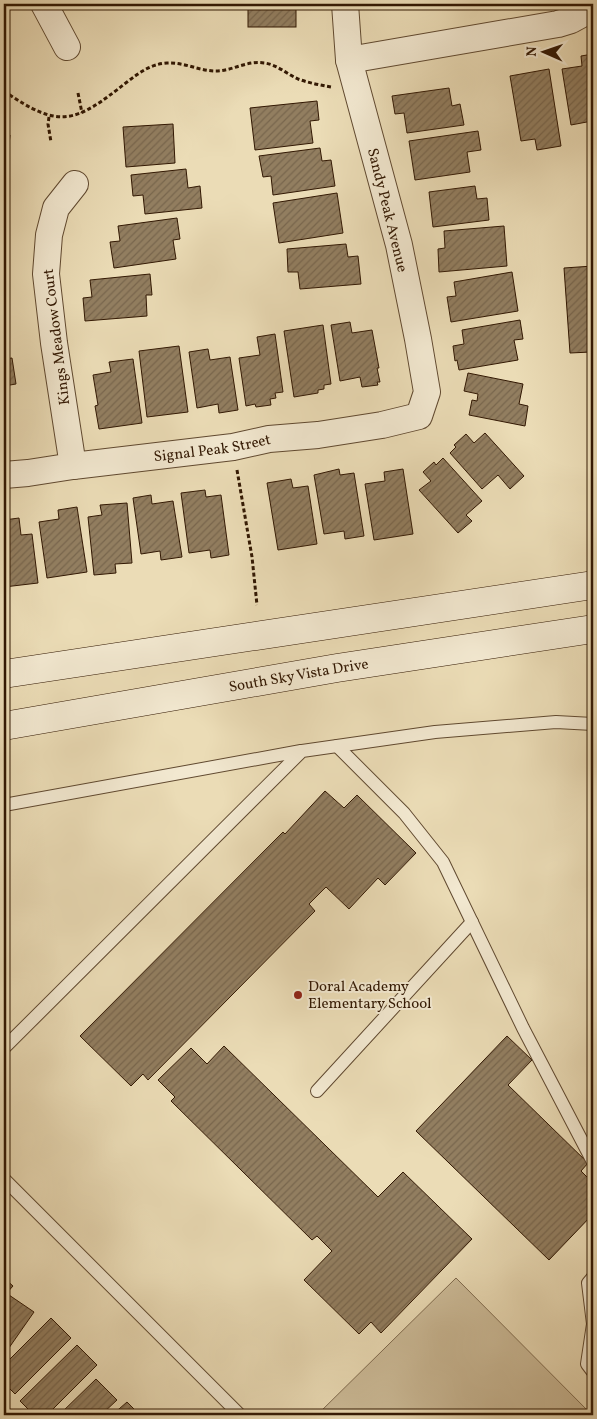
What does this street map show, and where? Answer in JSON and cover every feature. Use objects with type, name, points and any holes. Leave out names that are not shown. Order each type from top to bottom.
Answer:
[{"type":"main road","points":[[4,674],[593,585]]},
{"type":"main road","name":"South Sky Vista Drive","points":[[4,726],[389,659],[593,629]]},
{"type":"street","points":[[44,4],[67,47]]},
{"type":"street","name":"Sandy Peak Avenue","points":[[345,4],[349,60],[399,245],[418,339],[427,392],[419,416]]},
{"type":"street","points":[[349,60],[558,24],[571,20],[593,8]]},
{"type":"street","name":"Kings Meadow Court","points":[[73,466],[54,342],[46,274],[49,235],[56,208],[75,184]]},
{"type":"street","name":"Signal Peak Street","points":[[4,475],[233,447],[269,439],[318,435],[382,426],[419,416]]},
{"type":"lane","points":[[4,805],[302,751],[435,732],[556,722],[593,724]]},
{"type":"lane","points":[[337,746],[404,813],[443,862],[523,1028],[593,1162]]},
{"type":"lane","points":[[4,1048],[302,751]]},
{"type":"lane","points":[[317,1091],[472,922]]},
{"type":"lane","points":[[4,1179],[240,1415]]},
{"type":"lane","points":[[593,1276],[588,1284],[593,1324],[587,1364],[593,1372]]},
{"type":"path","points":[[4,92],[27,107],[49,117],[65,117],[82,113],[104,100],[149,67],[168,63],[217,71],[230,70],[257,62],[265,63],[297,79],[332,87]]},
{"type":"path","points":[[78,93],[82,113]]},
{"type":"path","points":[[49,117],[48,124],[51,142]]},
{"type":"path","points":[[237,468],[252,557],[257,605]]},
{"type":"shaded area","points":[[456,1278],[592,1415],[317,1415]]},
{"type":"building","points":[[248,4],[296,4],[296,27],[248,27]]},
{"type":"building","points":[[593,54],[593,111],[590,111],[592,121],[571,125],[562,69],[582,66],[581,56]]},
{"type":"building","points":[[549,69],[561,146],[537,150],[535,139],[521,141],[510,76]]},
{"type":"building","points":[[449,88],[452,106],[460,104],[464,125],[407,133],[404,113],[395,114],[392,96]]},
{"type":"building","points":[[317,101],[319,120],[310,121],[313,143],[255,150],[250,108]]},
{"type":"building","points":[[173,124],[175,163],[126,167],[123,127]]},
{"type":"building","points":[[478,131],[481,150],[467,152],[470,172],[415,180],[409,141]]},
{"type":"building","points":[[4,134],[10,135],[7,166],[4,165]]},
{"type":"building","points":[[320,148],[322,161],[331,160],[335,186],[273,195],[271,176],[263,177],[259,156]]},
{"type":"building","points":[[186,169],[188,188],[200,186],[202,208],[145,214],[143,195],[133,196],[131,175]]},
{"type":"building","points":[[475,186],[477,199],[487,198],[489,220],[433,227],[429,192]]},
{"type":"building","points":[[337,193],[343,233],[279,243],[273,203]]},
{"type":"building","points":[[177,218],[180,239],[173,240],[176,259],[114,268],[110,242],[120,241],[118,226]]},
{"type":"building","points":[[504,226],[507,266],[439,272],[438,249],[445,248],[444,231]]},
{"type":"building","points":[[346,244],[348,257],[358,256],[361,284],[300,289],[298,272],[288,272],[287,249]]},
{"type":"building","points":[[593,266],[593,331],[590,332],[591,352],[570,353],[564,268]]},
{"type":"building","points":[[512,272],[518,311],[451,322],[447,297],[456,296],[454,282]]},
{"type":"building","points":[[150,274],[152,295],[146,295],[147,316],[85,321],[83,298],[92,297],[90,280]]},
{"type":"building","points":[[6,297],[8,337],[4,338],[4,298]]},
{"type":"building","points":[[520,320],[523,339],[514,340],[518,360],[459,370],[457,360],[455,361],[453,346],[464,344],[462,330]]},
{"type":"building","points":[[350,322],[352,333],[372,330],[379,368],[377,368],[380,382],[377,382],[378,385],[362,387],[360,377],[340,381],[331,325]]},
{"type":"building","points":[[323,325],[331,384],[324,385],[324,389],[318,390],[318,393],[294,397],[284,331]]},
{"type":"building","points":[[275,334],[283,392],[275,393],[276,398],[270,399],[271,405],[256,407],[255,404],[246,406],[239,358],[260,355],[257,337]]},
{"type":"building","points":[[179,346],[188,412],[147,417],[139,351]]},
{"type":"building","points":[[208,349],[210,360],[230,357],[238,410],[219,413],[218,404],[197,408],[189,352]]},
{"type":"building","points":[[12,358],[16,384],[4,386],[4,359]]},
{"type":"building","points":[[133,359],[142,423],[99,429],[95,406],[98,405],[93,375],[111,372],[109,362]]},
{"type":"building","points":[[468,373],[523,384],[519,404],[528,406],[525,426],[469,415],[472,400],[477,401],[478,394],[464,391]]},
{"type":"building","points":[[485,433],[524,476],[510,489],[498,475],[482,489],[450,453],[456,447],[454,445],[466,434],[474,443]]},
{"type":"building","points":[[443,458],[482,501],[466,515],[472,521],[458,533],[419,490],[431,481],[423,472],[434,462],[436,465]]},
{"type":"building","points":[[339,469],[340,475],[354,473],[364,536],[345,539],[344,531],[324,534],[314,475]]},
{"type":"building","points":[[403,469],[413,534],[374,540],[365,484],[385,481],[384,472]]},
{"type":"building","points":[[291,479],[293,488],[308,486],[317,544],[278,550],[267,483]]},
{"type":"building","points":[[205,490],[206,497],[221,495],[229,555],[211,558],[210,550],[189,553],[181,493]]},
{"type":"building","points":[[151,495],[152,504],[173,501],[182,557],[161,560],[160,551],[141,554],[133,498]]},
{"type":"building","points":[[127,503],[132,563],[115,564],[116,573],[94,575],[88,517],[102,515],[100,505]]},
{"type":"building","points":[[77,507],[87,572],[47,578],[39,522],[59,519],[58,510]]},
{"type":"building","points":[[19,518],[21,535],[32,534],[38,583],[4,587],[4,520]]},
{"type":"building","points":[[325,791],[344,808],[357,795],[416,853],[385,885],[378,878],[349,909],[326,887],[309,904],[315,911],[148,1080],[143,1074],[131,1086],[80,1036],[283,832],[285,834]]},
{"type":"building","points":[[507,1036],[532,1060],[508,1085],[588,1163],[581,1171],[593,1183],[593,1214],[549,1260],[416,1131]]},
{"type":"building","points":[[224,1046],[378,1197],[403,1172],[472,1239],[381,1333],[371,1322],[359,1334],[304,1280],[332,1251],[317,1236],[312,1240],[171,1101],[175,1097],[158,1080],[191,1048],[207,1064]]},
{"type":"building","points":[[4,1278],[13,1286],[4,1296]]},
{"type":"building","points":[[9,1295],[34,1312],[4,1355],[4,1303]]},
{"type":"building","points":[[51,1318],[71,1338],[15,1394],[4,1383],[4,1365]]},
{"type":"building","points":[[77,1345],[97,1365],[47,1415],[34,1415],[20,1401]]},
{"type":"building","points":[[96,1379],[117,1400],[101,1415],[59,1415]]},
{"type":"building","points":[[127,1402],[140,1415],[112,1415]]},
{"type":"place","name":"Doral Academy Elementary School","points":[[298,995]]}]
